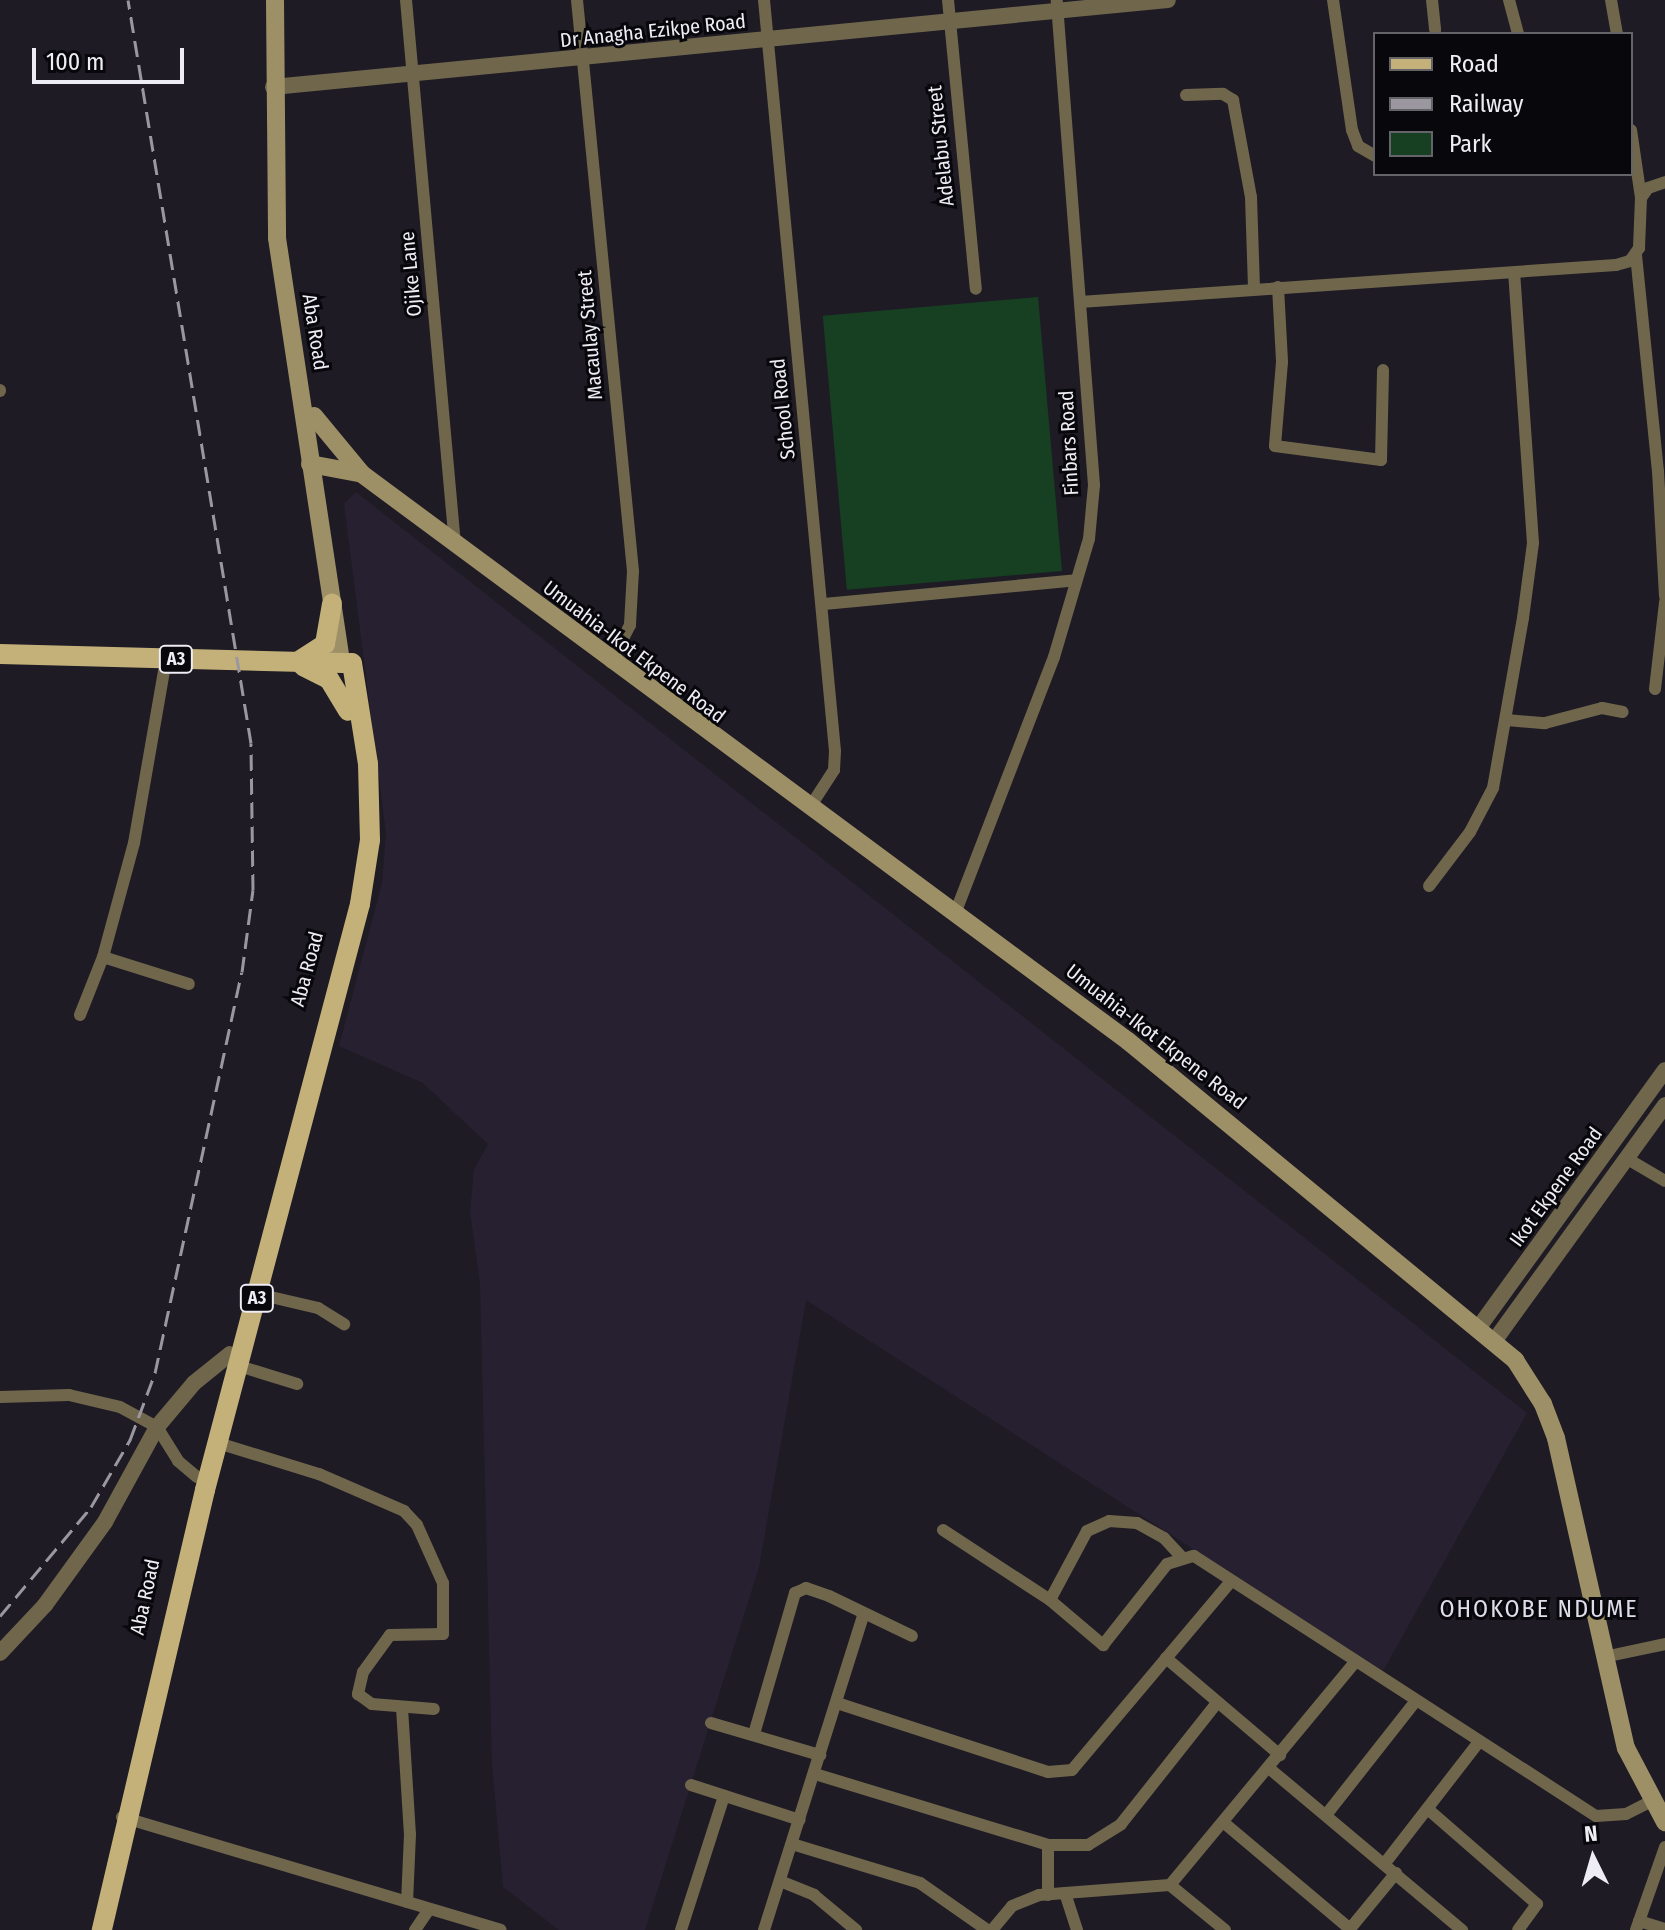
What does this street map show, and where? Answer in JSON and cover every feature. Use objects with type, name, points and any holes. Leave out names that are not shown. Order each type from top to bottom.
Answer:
[{"type":"main road","name":"Aba Road","points":[[102,1930],[197,1477],[258,1294],[324,1022],[359,839],[347,663],[325,482],[315,457],[314,416],[288,237],[275,0]]},
{"type":"main road","name":"Aba Road","points":[[91,1930],[124,1818],[218,1443],[234,1360],[324,1022],[360,904],[370,840],[368,764],[332,604],[315,457],[277,238],[279,87],[286,0]]},
{"type":"main road","name":"Umuahia-Ikot Ekpene Road","points":[[314,416],[353,471],[956,911],[1128,1041],[1495,1340],[1530,1381],[1556,1438],[1626,1748],[1651,1801],[1665,1822]]},
{"type":"main road","points":[[315,457],[339,449]]},
{"type":"main road","points":[[315,457],[353,471]]},
{"type":"main road","points":[[325,482],[331,472],[353,471]]},
{"type":"main road","points":[[293,662],[325,644],[332,604]]},
{"type":"main road","name":"A3","points":[[0,654],[347,663]]},
{"type":"main road","points":[[293,662],[329,679],[348,711]]},
{"type":"street","name":"Ojike Lane","points":[[406,0],[455,545]]},
{"type":"street","name":"Macaulay Street","points":[[577,0],[633,571],[630,625],[611,662]]},
{"type":"street","name":"School Road","points":[[764,0],[824,604],[834,770],[810,807]]},
{"type":"street","name":"Adelabu Street","points":[[948,0],[976,289]]},
{"type":"street","name":"Dr Anagha Ezikpe Road","points":[[279,87],[768,39],[1057,6],[1168,0]]},
{"type":"street","points":[[1333,0],[1352,130],[1358,146],[1373,155]]},
{"type":"street","points":[[1432,0],[1435,30]]},
{"type":"street","points":[[1509,0],[1517,32]]},
{"type":"street","points":[[1611,0],[1617,32]]},
{"type":"street","name":"Finbars Road","points":[[956,911],[1054,657],[1089,539],[1094,485],[1057,6]]},
{"type":"street","points":[[1186,95],[1223,94],[1233,100],[1251,197],[1254,288]]},
{"type":"street","points":[[1633,151],[1643,191],[1636,255],[1658,471],[1665,599],[1655,689]]},
{"type":"street","points":[[1643,191],[1665,182]]},
{"type":"street","points":[[1080,302],[1254,288],[1514,274],[1616,265],[1636,255]]},
{"type":"street","points":[[1429,886],[1470,832],[1493,788],[1507,720],[1533,543],[1514,274]]},
{"type":"street","points":[[1278,287],[1282,362],[1275,446],[1381,460],[1383,370]]},
{"type":"street","points":[[824,604],[1076,580]]},
{"type":"street","points":[[80,1015],[103,957],[134,843],[166,659]]},
{"type":"street","points":[[1507,720],[1545,723],[1602,708],[1623,712]]},
{"type":"street","points":[[103,957],[189,984]]},
{"type":"street","name":"Ikot Ekpene Road","points":[[1479,1327],[1665,1070]]},
{"type":"street","points":[[1495,1340],[1665,1105]]},
{"type":"street","points":[[1626,1158],[1665,1181]]},
{"type":"street","points":[[258,1294],[318,1308],[344,1324]]},
{"type":"street","points":[[0,1653],[45,1605],[105,1522],[157,1427],[194,1383],[234,1360],[297,1384]]},
{"type":"street","points":[[0,1397],[98,1399],[157,1427],[178,1461],[197,1477]]},
{"type":"street","points":[[218,1443],[319,1474],[404,1511],[417,1525],[443,1583],[443,1634],[390,1635],[378,1645],[358,1686],[363,1700],[402,1708],[434,1709]]},
{"type":"street","points":[[1050,1600],[1087,1531],[1109,1521],[1137,1523],[1164,1538],[1181,1556]]},
{"type":"street","points":[[943,1530],[1050,1600],[1103,1645],[1167,1564],[1181,1556],[1194,1556],[1354,1663],[1596,1816],[1626,1814],[1651,1801]]},
{"type":"street","points":[[837,1703],[1061,1773],[1080,1766],[1231,1581]]},
{"type":"street","points":[[754,1734],[795,1593],[806,1588],[912,1636]]},
{"type":"street","points":[[764,1930],[864,1613]]},
{"type":"street","points":[[1604,1657],[1665,1644]]},
{"type":"street","points":[[1166,1658],[1280,1755]]},
{"type":"street","points":[[1170,1885],[1270,1769],[1354,1663]]},
{"type":"street","points":[[1326,1815],[1415,1702]]},
{"type":"street","points":[[815,1774],[1048,1845],[1088,1845],[1108,1837],[1217,1703]]},
{"type":"street","points":[[402,1708],[410,1834],[407,1902]]},
{"type":"street","points":[[711,1723],[820,1755]]},
{"type":"street","points":[[1385,1863],[1430,1811],[1478,1743]]},
{"type":"street","points":[[1270,1769],[1385,1863],[1453,1927]]},
{"type":"street","points":[[691,1785],[800,1820]]},
{"type":"street","points":[[681,1930],[724,1796]]},
{"type":"street","points":[[1430,1811],[1537,1904],[1518,1930]]},
{"type":"street","points":[[124,1818],[407,1902],[481,1928],[499,1930]]},
{"type":"street","points":[[1223,1822],[1350,1929],[1396,1873]]},
{"type":"street","points":[[792,1844],[920,1883],[990,1930],[1012,1906],[1048,1895],[1170,1885],[1225,1930]]},
{"type":"street","points":[[1048,1845],[1048,1895]]},
{"type":"street","points":[[1665,1847],[1637,1926],[1665,1929]]},
{"type":"street","points":[[780,1881],[814,1895],[856,1930]]},
{"type":"street","points":[[1065,1893],[1077,1930]]},
{"type":"street","points":[[415,1930],[429,1909]]},
{"type":"shaded area","points":[[356,492],[1527,1413],[1383,1671],[806,1300],[759,1567],[645,1930],[559,1930],[503,1887],[492,1764],[480,1283],[470,1211],[474,1170],[488,1144],[423,1083],[339,1046],[382,883],[386,833],[344,504]]},
{"type":"green space","points":[[1038,297],[1062,571],[847,590],[823,316]]},
{"type":"railway","points":[[0,1616],[91,1507],[130,1440],[155,1373],[242,972],[253,890],[251,743],[128,0]]},
{"type":"district","name":"OHOKOBE NDUME","points":[[1539,1610]]}]
